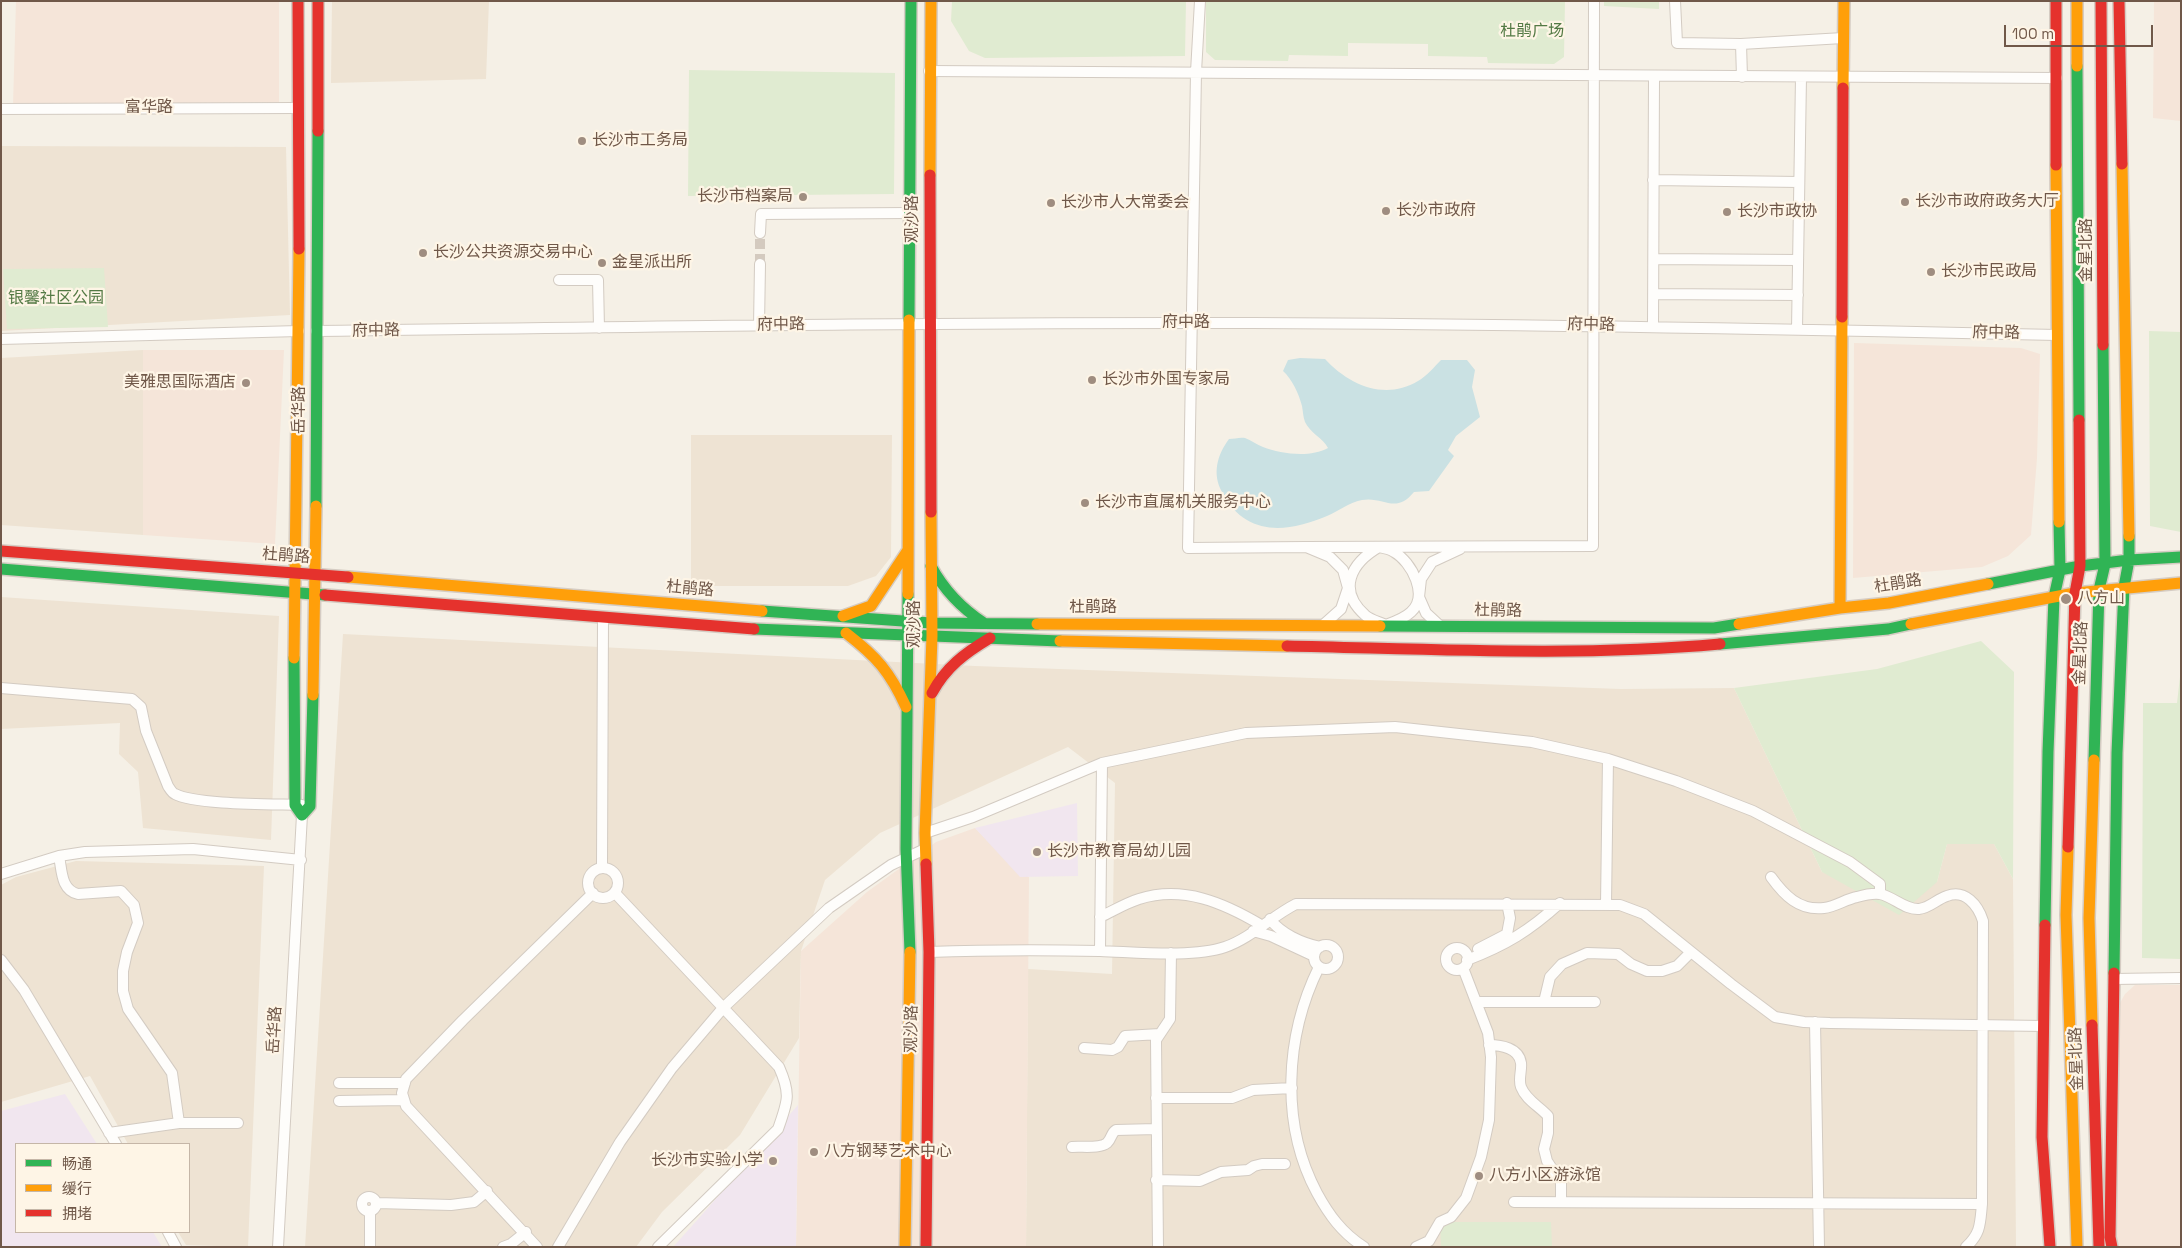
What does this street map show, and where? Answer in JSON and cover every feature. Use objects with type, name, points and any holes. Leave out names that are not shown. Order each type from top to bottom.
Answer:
[{"type":"main road","name":"岳华路","points":[[295,805],[293,696],[299,331],[298,1]]},
{"type":"main road","name":"岳华路","points":[[310,806],[316,594],[318,1]]},
{"type":"main road","name":"观沙路","points":[[905,1247],[910,952],[906,858],[911,1]]},
{"type":"main road","name":"观沙路","points":[[926,1247],[930,952],[925,833],[932,636],[929,324],[929,71],[931,1]]},
{"type":"main road","points":[[1840,608],[1844,1]]},
{"type":"main road","points":[[2050,1247],[2042,1137],[2048,752],[2054,597],[2060,570],[2056,1]]},
{"type":"main road","name":"金星北路","points":[[2076,1247],[2066,915],[2075,593],[2080,566],[2077,1]]},
{"type":"main road","name":"金星北路","points":[[2099,1247],[2089,918],[2099,590],[2105,564],[2101,1]]},
{"type":"main road","points":[[2112,1247],[2110,1237],[2117,754],[2124,587],[2129,560],[2119,1]]},
{"type":"main road","points":[[837,617],[855,613],[871,606],[908,550]]},
{"type":"main road","name":"杜鹃路","points":[[1,551],[316,574],[908,622],[1714,628],[1840,608],[1889,603],[2080,566],[2129,560],[2181,557]]},
{"type":"main road","points":[[930,564],[949,595],[968,613],[984,623]]},
{"type":"main road","name":"杜鹃路","points":[[1,569],[774,630],[908,636],[1499,650],[1673,648],[1888,629],[2075,593],[2181,583]]},
{"type":"main road","points":[[846,633],[868,650],[893,679],[907,711]]},
{"type":"main road","points":[[930,698],[941,675],[964,653],[990,638]]},
{"type":"main road","points":[[295,805],[302,815],[310,806]]},
{"type":"street","points":[[1200,1],[1196,72],[1188,548],[1593,546],[1594,1]]},
{"type":"street","points":[[1675,1],[1677,43],[1741,44],[1843,38]]},
{"type":"street","points":[[1741,44],[1742,77]]},
{"type":"street","points":[[929,71],[2057,78]]},
{"type":"street","points":[[1654,76],[1654,326]]},
{"type":"street","points":[[1798,329],[1802,77]]},
{"type":"street","name":"富华路","points":[[1,109],[298,108]]},
{"type":"street","points":[[1653,180],[1799,182]]},
{"type":"street","points":[[760,233],[761,214],[909,213]]},
{"type":"street","points":[[1655,259],[1798,260]]},
{"type":"street","points":[[759,326],[760,264]]},
{"type":"street","points":[[559,280],[598,280],[599,328]]},
{"type":"street","points":[[1655,294],[1798,295]]},
{"type":"street","name":"府中路","points":[[316,332],[909,324],[1192,323],[1593,325],[2057,334]]},
{"type":"street","points":[[1,339],[299,331]]},
{"type":"street","points":[[1306,547],[1330,556],[1343,570],[1354,601],[1366,616],[1386,625],[1411,612],[1419,597],[1421,579],[1432,562],[1467,546]]},
{"type":"street","points":[[1322,626],[1341,609],[1350,578],[1359,561],[1379,547],[1394,551],[1408,563],[1415,577],[1419,597],[1426,613],[1440,626]]},
{"type":"street","points":[[602,868],[604,617]]},
{"type":"street","points":[[1,688],[132,699],[141,707],[146,731],[168,786],[174,794],[183,797],[211,800],[310,806]]},
{"type":"street","points":[[925,833],[973,817],[1102,763],[1246,734],[1395,728],[1532,742],[1608,759],[1676,780],[1753,811],[1850,862],[1880,884],[1880,894]]},
{"type":"street","points":[[1606,904],[1608,759]]},
{"type":"street","points":[[1100,951],[1102,763]]},
{"type":"street","name":"岳华路","points":[[278,1247],[302,815]]},
{"type":"street","points":[[1,874],[59,856],[85,852],[193,849],[301,860]]},
{"type":"street","points":[[558,1247],[620,1142],[672,1068],[722,1008],[829,908],[891,865],[926,849]]},
{"type":"street","points":[[59,856],[66,888],[71,892],[78,894],[122,891],[134,905],[138,923],[126,952],[122,971],[123,991],[128,1009],[172,1073],[180,1123]]},
{"type":"street","points":[[602,868],[609,869],[616,875],[618,884],[615,893],[606,898],[597,897],[590,891],[588,881],[591,873],[602,868]]},
{"type":"street","points":[[1771,877],[1782,893],[1796,903],[1807,907],[1825,908],[1845,900],[1871,894],[1880,894],[1909,908],[1920,909],[1946,896],[1958,894],[1969,899],[1979,908],[1982,920],[1982,1204],[1980,1225],[1976,1238],[1966,1247]]},
{"type":"street","points":[[537,1247],[526,1232],[406,1106],[402,1093],[406,1079],[463,1020],[593,893]]},
{"type":"street","points":[[615,893],[779,1067],[788,1088],[785,1110],[778,1128],[658,1247]]},
{"type":"street","points":[[1100,917],[1140,899],[1174,894],[1198,896],[1230,907],[1261,925],[1283,932],[1308,944],[1317,952],[1317,965],[1319,967],[1308,989],[1299,1021],[1293,1058],[1292,1088],[1295,1130],[1306,1173],[1330,1218],[1351,1239],[1364,1247]]},
{"type":"street","points":[[1465,960],[1507,934],[1510,918],[1507,903]]},
{"type":"street","points":[[930,952],[1026,949],[1187,953],[1224,947],[1296,904],[1606,904],[1620,905],[1644,914],[1775,1017],[1815,1022],[2044,1026]]},
{"type":"street","points":[[1465,960],[1500,947],[1527,931],[1560,904]]},
{"type":"street","points":[[1261,925],[1271,936],[1317,952]]},
{"type":"street","points":[[1317,952],[1326,945],[1333,948],[1337,953],[1338,960],[1335,966],[1329,969],[1319,967]]},
{"type":"street","points":[[1158,1247],[1156,1040],[1170,1019],[1171,952]]},
{"type":"street","points":[[1544,1002],[1550,978],[1562,964],[1587,952],[1618,954],[1631,964],[1647,971],[1662,971],[1678,966],[1691,952]]},
{"type":"street","points":[[1,960],[24,990],[115,1143]]},
{"type":"street","points":[[1416,1247],[1429,1241],[1440,1222],[1451,1217],[1466,1198],[1481,1157],[1489,1120],[1488,1033],[1465,960]]},
{"type":"street","points":[[2114,979],[2181,978]]},
{"type":"street","points":[[1477,1002],[1595,1002]]},
{"type":"street","points":[[1815,1022],[1819,1247]]},
{"type":"street","points":[[1084,1048],[1112,1050],[1118,1047],[1125,1036],[1160,1034]]},
{"type":"street","points":[[1489,1045],[1502,1045],[1515,1052],[1521,1061],[1520,1085],[1527,1098],[1548,1116],[1548,1133],[1544,1149],[1547,1161],[1561,1182],[1561,1202]]},
{"type":"street","points":[[339,1083],[405,1083]]},
{"type":"street","points":[[1156,1098],[1232,1098],[1253,1090],[1292,1088]]},
{"type":"street","points":[[339,1101],[404,1100]]},
{"type":"street","points":[[109,1133],[180,1123],[238,1123]]},
{"type":"street","points":[[1072,1147],[1104,1145],[1110,1141],[1113,1132],[1116,1130],[1156,1129]]},
{"type":"street","points":[[1156,1180],[1200,1181],[1221,1172],[1248,1170],[1262,1164],[1285,1164]]},
{"type":"street","points":[[370,1247],[370,1211],[363,1208],[363,1201],[369,1197],[373,1197],[377,1203],[451,1205],[474,1202],[487,1191]]},
{"type":"street","points":[[1514,1202],[1982,1204]]},
{"type":"street","points":[[503,1247],[511,1244],[526,1232]]},
{"type":"street","points":[[169,1233],[176,1247]]},
{"type":"shaded area","points":[[16,1],[279,1],[279,102],[13,105]]},
{"type":"shaded area","points":[[332,1],[489,1],[486,79],[331,83]]},
{"type":"shaded area","points":[[2154,1],[2181,1],[2181,121],[2153,118]]},
{"type":"shaded area","points":[[1,146],[286,147],[290,315],[1,331]]},
{"type":"shaded area","points":[[1854,343],[2021,348],[2040,354],[2037,458],[2031,535],[2008,556],[1982,567],[1853,578]]},
{"type":"shaded area","points":[[143,350],[143,535],[1,525],[1,358]]},
{"type":"shaded area","points":[[143,350],[284,350],[275,544],[143,535]]},
{"type":"shaded area","points":[[691,435],[892,435],[891,557],[876,576],[848,586],[691,586]]},
{"type":"shaded area","points":[[1,597],[279,616],[271,840],[143,828],[138,772],[119,754],[120,723],[1,729]]},
{"type":"shaded area","points":[[343,634],[975,666],[1621,689],[1734,688],[1822,872],[1937,882],[1947,844],[1994,844],[2013,879],[2016,1247],[1026,1247],[1028,969],[1112,974],[1115,783],[1068,747],[880,833],[825,880],[801,951],[799,1038],[740,1135],[662,1212],[636,1247],[305,1247]]},
{"type":"shaded area","name":"长沙市教育局幼儿园","points":[[1077,803],[1078,876],[1020,877],[975,828]]},
{"type":"shaded area","points":[[975,828],[1029,877],[1026,1247],[796,1247],[801,951],[867,892],[936,842]]},
{"type":"shaded area","points":[[76,861],[264,866],[248,1247],[186,1245],[179,1233],[190,1233],[190,1143],[127,1143],[90,1076],[1,1102],[1,885],[16,877]]},
{"type":"shaded area","points":[[2135,985],[2181,985],[2181,1247],[2115,1247],[2116,1010],[2125,994]]},
{"type":"shaded area","points":[[65,1094],[96,1143],[15,1143],[15,1233],[154,1233],[162,1247],[1,1247],[1,1111]]},
{"type":"shaded area","name":"长沙市实验小学","points":[[798,1105],[796,1247],[673,1247],[699,1218]]},
{"type":"green space","points":[[952,1],[1186,1],[1185,56],[985,58],[969,51],[951,21]]},
{"type":"green space","name":"杜鹃广场","points":[[1206,1],[1565,1],[1564,57],[1554,64],[1488,63],[1487,57],[1428,56],[1428,44],[1348,43],[1348,56],[1289,55],[1288,61],[1215,60],[1206,52]]},
{"type":"green space","points":[[1604,1],[1659,1],[1659,9],[1604,6]]},
{"type":"green space","points":[[689,70],[895,73],[894,194],[688,196]]},
{"type":"green space","name":"银馨社区公园","points":[[104,268],[108,327],[7,329],[3,269]]},
{"type":"green space","points":[[2149,331],[2181,332],[2181,532],[2150,526]]},
{"type":"green space","points":[[1981,641],[2014,672],[2013,879],[1994,844],[1947,844],[1937,882],[1899,915],[1822,872],[1734,688],[1877,669]]},
{"type":"green space","points":[[2181,668],[2181,959],[2142,958],[2143,703],[2177,703]]},
{"type":"green space","points":[[1440,1222],[1551,1222],[1552,1247],[1441,1247]]},
{"type":"water","points":[[1300,358],[1325,359],[1356,383],[1380,390],[1406,387],[1418,381],[1441,360],[1467,360],[1475,370],[1472,387],[1480,417],[1456,436],[1448,450],[1454,456],[1429,491],[1414,492],[1407,499],[1395,504],[1370,499],[1357,501],[1327,516],[1297,526],[1282,528],[1255,524],[1242,517],[1231,507],[1219,485],[1217,465],[1221,452],[1229,439],[1245,438],[1278,452],[1295,454],[1313,453],[1328,448],[1307,426],[1297,392],[1283,371],[1288,360]]},
{"type":"tunnel","points":[[760,233],[760,264]]},
{"type":"traffic: fast","points":[[909,320],[911,1]]},
{"type":"traffic: fast","points":[[2077,66],[2079,420]]},
{"type":"traffic: fast","points":[[316,506],[318,131]]},
{"type":"traffic: fast","points":[[2094,760],[2099,590],[2105,564],[2103,345]]},
{"type":"traffic: fast","points":[[2045,925],[2048,752],[2054,597],[2060,570],[2059,522]]},
{"type":"traffic: fast","points":[[2114,973],[2117,753],[2124,587],[2129,560],[2129,536]]},
{"type":"traffic: fast","points":[[1988,584],[2080,566],[2129,560],[2181,557]]},
{"type":"traffic: fast","points":[[931,566],[954,598],[984,623]]},
{"type":"traffic: fast","points":[[1,569],[325,595]]},
{"type":"traffic: fast","points":[[908,594],[906,849],[910,952]]},
{"type":"traffic: fast","points":[[762,611],[931,623],[1037,624]]},
{"type":"traffic: fast","points":[[1380,626],[1714,628],[1739,624]]},
{"type":"traffic: fast","points":[[1720,644],[1888,629],[1911,624]]},
{"type":"traffic: fast","points":[[754,629],[1060,641]]},
{"type":"traffic: fast","points":[[294,658],[295,805],[302,815],[310,806],[313,695]]},
{"type":"traffic: slow","points":[[930,175],[931,1]]},
{"type":"traffic: slow","points":[[1843,88],[1844,1]]},
{"type":"traffic: slow","points":[[2077,1],[2077,66]]},
{"type":"traffic: slow","points":[[2122,164],[2129,536]]},
{"type":"traffic: slow","points":[[2056,165],[2059,522]]},
{"type":"traffic: slow","points":[[294,658],[299,249]]},
{"type":"traffic: slow","points":[[1840,608],[1842,317]]},
{"type":"traffic: slow","points":[[908,594],[909,320]]},
{"type":"traffic: slow","points":[[313,695],[316,506]]},
{"type":"traffic: slow","points":[[926,864],[925,833],[932,636],[931,512]]},
{"type":"traffic: slow","points":[[843,616],[871,606],[908,550]]},
{"type":"traffic: slow","points":[[348,577],[762,611]]},
{"type":"traffic: slow","points":[[1911,624],[2075,593],[2181,583]]},
{"type":"traffic: slow","points":[[1739,624],[1840,608],[1889,603],[1988,584]]},
{"type":"traffic: slow","points":[[1037,624],[1380,626]]},
{"type":"traffic: slow","points":[[846,633],[882,666],[906,707]]},
{"type":"traffic: slow","points":[[1060,641],[1287,646]]},
{"type":"traffic: slow","points":[[2092,1025],[2089,918],[2094,760]]},
{"type":"traffic: slow","points":[[2068,847],[2066,915],[2077,1247]]},
{"type":"traffic: slow","points":[[905,1247],[910,952]]},
{"type":"traffic: jam","points":[[298,1],[299,249]]},
{"type":"traffic: jam","points":[[318,1],[318,131]]},
{"type":"traffic: jam","points":[[2056,1],[2056,165]]},
{"type":"traffic: jam","points":[[2101,1],[2103,345]]},
{"type":"traffic: jam","points":[[2119,1],[2122,164]]},
{"type":"traffic: jam","points":[[1842,317],[1843,88]]},
{"type":"traffic: jam","points":[[930,175],[931,512]]},
{"type":"traffic: jam","points":[[2068,847],[2075,593],[2080,566],[2079,420]]},
{"type":"traffic: jam","points":[[1,551],[348,577]]},
{"type":"traffic: jam","points":[[325,595],[754,629]]},
{"type":"traffic: jam","points":[[932,693],[943,676],[957,661],[990,638]]},
{"type":"traffic: jam","points":[[1287,646],[1558,651],[1666,648],[1720,644]]},
{"type":"traffic: jam","points":[[926,864],[929,952],[926,1247]]},
{"type":"traffic: jam","points":[[2045,925],[2042,1137],[2050,1247]]},
{"type":"traffic: jam","points":[[2112,1247],[2110,1237],[2114,973]]},
{"type":"traffic: jam","points":[[2092,1025],[2099,1247]]},
{"type":"place","name":"长沙市工务局","points":[[582,141]]},
{"type":"place","name":"长沙市档案局","points":[[803,197]]},
{"type":"place","name":"长沙市政府政务大厅","points":[[1905,202]]},
{"type":"place","name":"长沙市人大常委会","points":[[1051,203]]},
{"type":"place","name":"长沙市政府","points":[[1386,211]]},
{"type":"place","name":"长沙市政协","points":[[1727,212]]},
{"type":"place","name":"长沙公共资源交易中心","points":[[423,253]]},
{"type":"place","name":"金星派出所","points":[[602,263]]},
{"type":"place","name":"长沙市民政局","points":[[1931,272]]},
{"type":"place","name":"长沙市外国专家局","points":[[1092,380]]},
{"type":"place","name":"美雅思国际酒店","points":[[246,383]]},
{"type":"place","name":"长沙市直属机关服务中心","points":[[1085,503]]},
{"type":"place","name":"八方山","points":[[2066,599]]},
{"type":"place","name":"长沙市教育局幼儿园","points":[[1037,852]]},
{"type":"place","name":"八方钢琴艺术中心","points":[[814,1152]]},
{"type":"place","name":"长沙市实验小学","points":[[773,1161]]},
{"type":"place","name":"八方小区游泳馆","points":[[1479,1176]]}]
